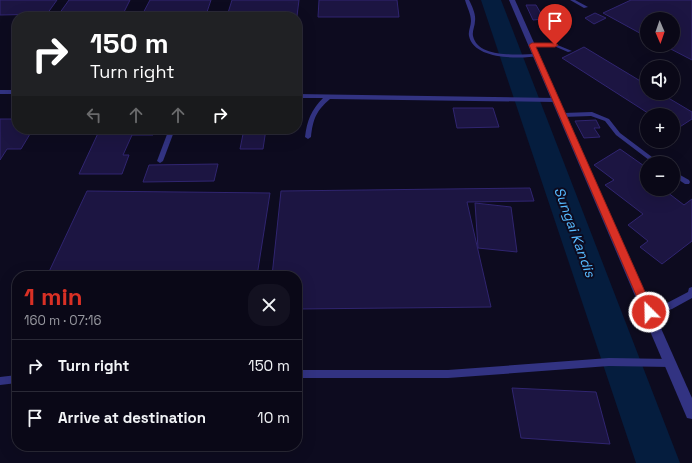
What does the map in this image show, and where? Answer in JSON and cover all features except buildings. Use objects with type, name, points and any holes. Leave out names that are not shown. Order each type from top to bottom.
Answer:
[{"type":"street","points":[[512,0],[649,312],[692,414]]},
{"type":"lane","points":[[467,0],[473,19],[471,37],[476,47],[486,53],[522,56],[537,55]]},
{"type":"lane","points":[[575,0],[586,7]]},
{"type":"lane","points":[[532,45],[555,45],[570,51]]},
{"type":"lane","points":[[0,92],[12,92]]},
{"type":"lane","points":[[302,96],[556,100]]},
{"type":"lane","points":[[308,137],[311,116],[315,109],[328,97]]},
{"type":"lane","points":[[563,115],[592,114],[607,120],[618,134],[648,156]]},
{"type":"lane","points":[[160,161],[170,134]]},
{"type":"lane","points":[[680,178],[687,182]]},
{"type":"lane","points":[[649,312],[669,306],[690,294],[692,291]]},
{"type":"lane","points":[[302,374],[448,374],[617,362],[671,363]]},
{"type":"lane","points":[[0,381],[12,380]]},
{"type":"waterway","name":"Sungai Kandis","points":[[491,0],[658,463]]},
{"type":"route","points":[[555,45],[532,45],[649,312]]}]
